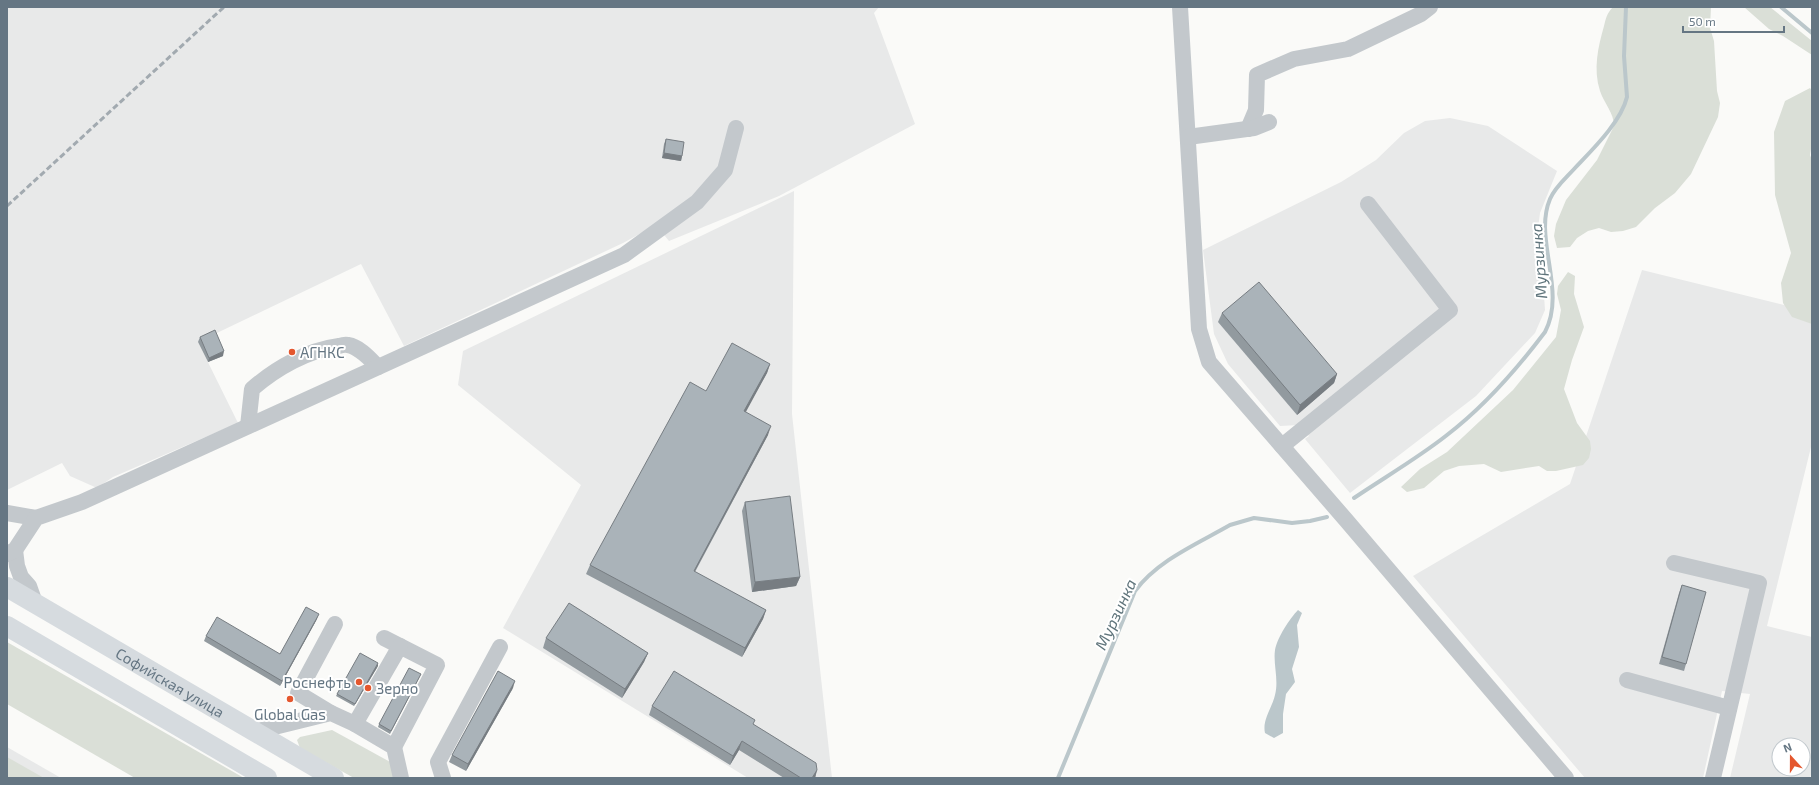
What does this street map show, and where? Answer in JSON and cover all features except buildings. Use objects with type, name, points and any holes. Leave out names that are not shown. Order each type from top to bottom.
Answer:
[{"type":"main road","name":"Софийская улица","points":[[7,587],[334,778]]},
{"type":"main road","points":[[7,626],[267,778]]},
{"type":"street","points":[[1180,7],[1199,329],[1210,362],[1566,778]]},
{"type":"street","points":[[1248,129],[1256,110],[1257,75],[1294,59],[1348,48],[1421,14],[1430,7]]},
{"type":"street","points":[[1188,137],[1248,129],[1270,122]]},
{"type":"street","points":[[7,513],[36,518],[82,502],[624,255],[697,202],[726,170],[736,128]]},
{"type":"street","points":[[1282,446],[1450,310],[1368,204]]},
{"type":"street","points":[[248,426],[252,389],[265,377],[297,359],[325,348],[348,344],[362,352],[378,367]]},
{"type":"street","points":[[36,518],[11,552],[21,577],[29,586],[36,603]]},
{"type":"street","points":[[1674,563],[1759,583],[1713,778]]},
{"type":"street","points":[[335,624],[298,693],[331,713],[355,724],[394,747]]},
{"type":"street","points":[[384,638],[437,665],[394,747],[401,778]]},
{"type":"street","points":[[355,724],[400,646]]},
{"type":"street","points":[[438,776],[438,762],[500,647]]},
{"type":"street","points":[[1627,680],[1729,708]]},
{"type":"street","points":[[254,732],[331,713]]},
{"type":"shaded area","points":[[7,7],[879,7],[874,13],[915,124],[779,196],[669,241],[656,225],[623,243],[404,346],[361,264],[198,342],[238,423],[113,477],[97,488],[70,476],[62,463],[7,490]]},
{"type":"shaded area","points":[[1613,7],[1711,7],[1710,28],[1714,41],[1717,91],[1720,103],[1718,117],[1691,174],[1675,193],[1655,208],[1636,227],[1623,231],[1611,232],[1599,228],[1588,231],[1577,238],[1570,247],[1557,248],[1554,236],[1556,224],[1566,200],[1597,160],[1614,126],[1611,112],[1600,91],[1597,75],[1598,50],[1605,20]]},
{"type":"shaded area","points":[[1744,7],[1770,7],[1812,41],[1812,55],[1783,36],[1769,29]]},
{"type":"shaded area","points":[[1810,88],[1812,91],[1812,143],[1810,155],[1812,160],[1812,324],[1792,317],[1783,303],[1781,283],[1791,253],[1775,195],[1774,132],[1785,101]]},
{"type":"shaded area","points":[[1450,118],[1488,126],[1557,171],[1540,213],[1537,236],[1542,267],[1545,310],[1535,333],[1476,396],[1350,493],[1305,439],[1309,436],[1299,425],[1280,426],[1228,364],[1214,334],[1203,250],[1341,182],[1376,160],[1404,133],[1425,121]]},
{"type":"shaded area","points":[[794,191],[792,414],[832,778],[748,778],[503,628],[581,485],[458,385],[463,351]]},
{"type":"shaded area","points":[[1642,270],[1812,312],[1812,443],[1767,626],[1812,637],[1811,774],[1811,737],[1771,737],[1771,777],[1810,778],[1730,778],[1750,694],[1722,691],[1703,778],[1585,778],[1413,576],[1570,484]]},
{"type":"shaded area","points":[[1568,272],[1575,276],[1574,294],[1584,327],[1572,360],[1564,389],[1577,423],[1590,441],[1591,449],[1589,458],[1583,465],[1556,471],[1547,471],[1539,466],[1501,472],[1484,464],[1459,466],[1444,471],[1424,488],[1407,492],[1401,487],[1420,469],[1447,452],[1513,390],[1556,337],[1561,310],[1557,294],[1558,286]]},
{"type":"shaded area","points":[[1298,610],[1302,613],[1297,625],[1299,647],[1292,669],[1295,682],[1286,694],[1283,714],[1283,733],[1274,738],[1265,733],[1264,728],[1274,700],[1276,689],[1275,650],[1284,628]]},
{"type":"shaded area","points":[[7,642],[244,778],[135,778],[7,704]]},
{"type":"shaded area","points":[[332,730],[392,763],[398,778],[354,778],[300,748],[297,740],[300,737]]},
{"type":"shaded area","points":[[7,747],[61,778],[7,778]]},
{"type":"shaded area","points":[[7,757],[44,778],[7,778]]},
{"type":"waterway","name":"Мурзинка","points":[[1354,498],[1425,452],[1461,424],[1500,386],[1545,332],[1551,316],[1553,299],[1545,231],[1546,214],[1550,199],[1555,190],[1605,135],[1619,116],[1624,106],[1627,97],[1624,56],[1626,7]]},
{"type":"waterway","points":[[1781,7],[1812,33]]},
{"type":"waterway","name":"Мурзинка","points":[[1058,778],[1135,591],[1144,580],[1166,562],[1230,525],[1254,518],[1292,523],[1327,517]]},
{"type":"railway","points":[[7,206],[224,7]]},
{"type":"place","name":"АГНКС","points":[[292,352]]},
{"type":"place","name":"Роснефть","points":[[359,682]]},
{"type":"place","name":"Зерно","points":[[368,688]]},
{"type":"place","name":"Global Gas","points":[[290,699]]}]
